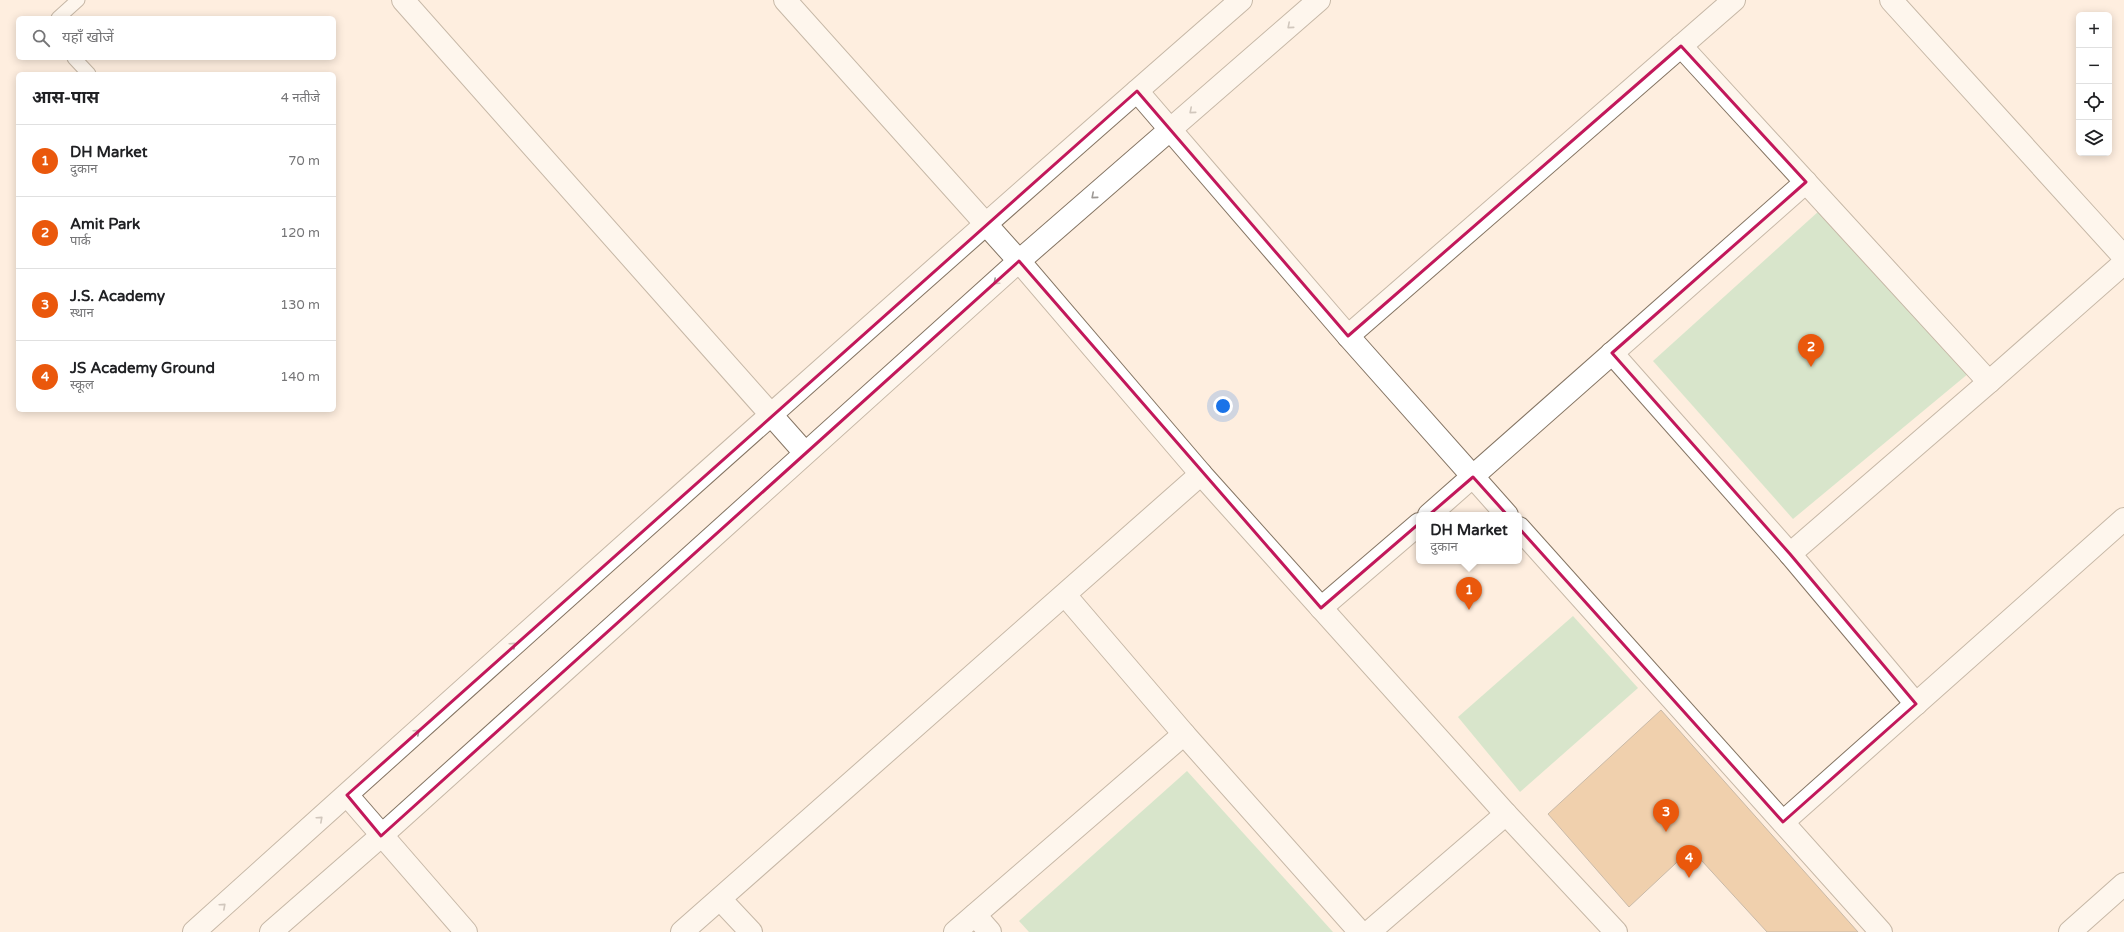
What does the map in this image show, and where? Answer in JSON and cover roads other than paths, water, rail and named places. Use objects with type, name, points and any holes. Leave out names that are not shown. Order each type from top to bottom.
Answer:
[{"type":"street","points":[[403,0],[772,414],[805,453]]},
{"type":"street","points":[[785,0],[1019,262],[1202,474],[1321,608],[1506,814],[1616,932]]},
{"type":"street","points":[[194,932],[985,224],[1241,0]]},
{"type":"street","points":[[272,932],[381,836],[1019,262],[1319,0]]},
{"type":"street","points":[[1348,336],[1734,0]]},
{"type":"street","points":[[1891,0],[2124,257]]},
{"type":"street","points":[[1681,46],[1989,382]]},
{"type":"street","points":[[1137,91],[1348,336],[1504,512]]},
{"type":"street","points":[[1432,512],[1806,182]]},
{"type":"street","points":[[1790,554],[2124,263]]},
{"type":"street","points":[[1612,353],[1790,554],[1916,704]]},
{"type":"street","points":[[682,932],[1202,474]]},
{"type":"street","points":[[1783,822],[2124,519]]},
{"type":"street","points":[[1321,608],[1416,527]]},
{"type":"street","points":[[1522,531],[1881,932]]},
{"type":"street","points":[[1065,595],[1184,734],[1360,932]]},
{"type":"street","points":[[955,932],[1184,734]]},
{"type":"street","points":[[347,795],[381,836],[466,932]]},
{"type":"street","points":[[1369,932],[1506,814]]},
{"type":"street","points":[[2070,932],[2124,884]]},
{"type":"street","points":[[720,898],[751,932]]},
{"type":"street","points":[[975,915],[990,932]]},
{"type":"lane","points":[[60,16],[78,0]]},
{"type":"lane","points":[[76,60],[87,72]]},
{"type":"place","name":"Amit Park","points":[[1811,367]]},
{"type":"place","name":"DH Market","points":[[1469,610]]},
{"type":"place","name":"J.S. Academy","points":[[1666,832]]},
{"type":"place","name":"JS Academy Ground","points":[[1689,878]]}]
